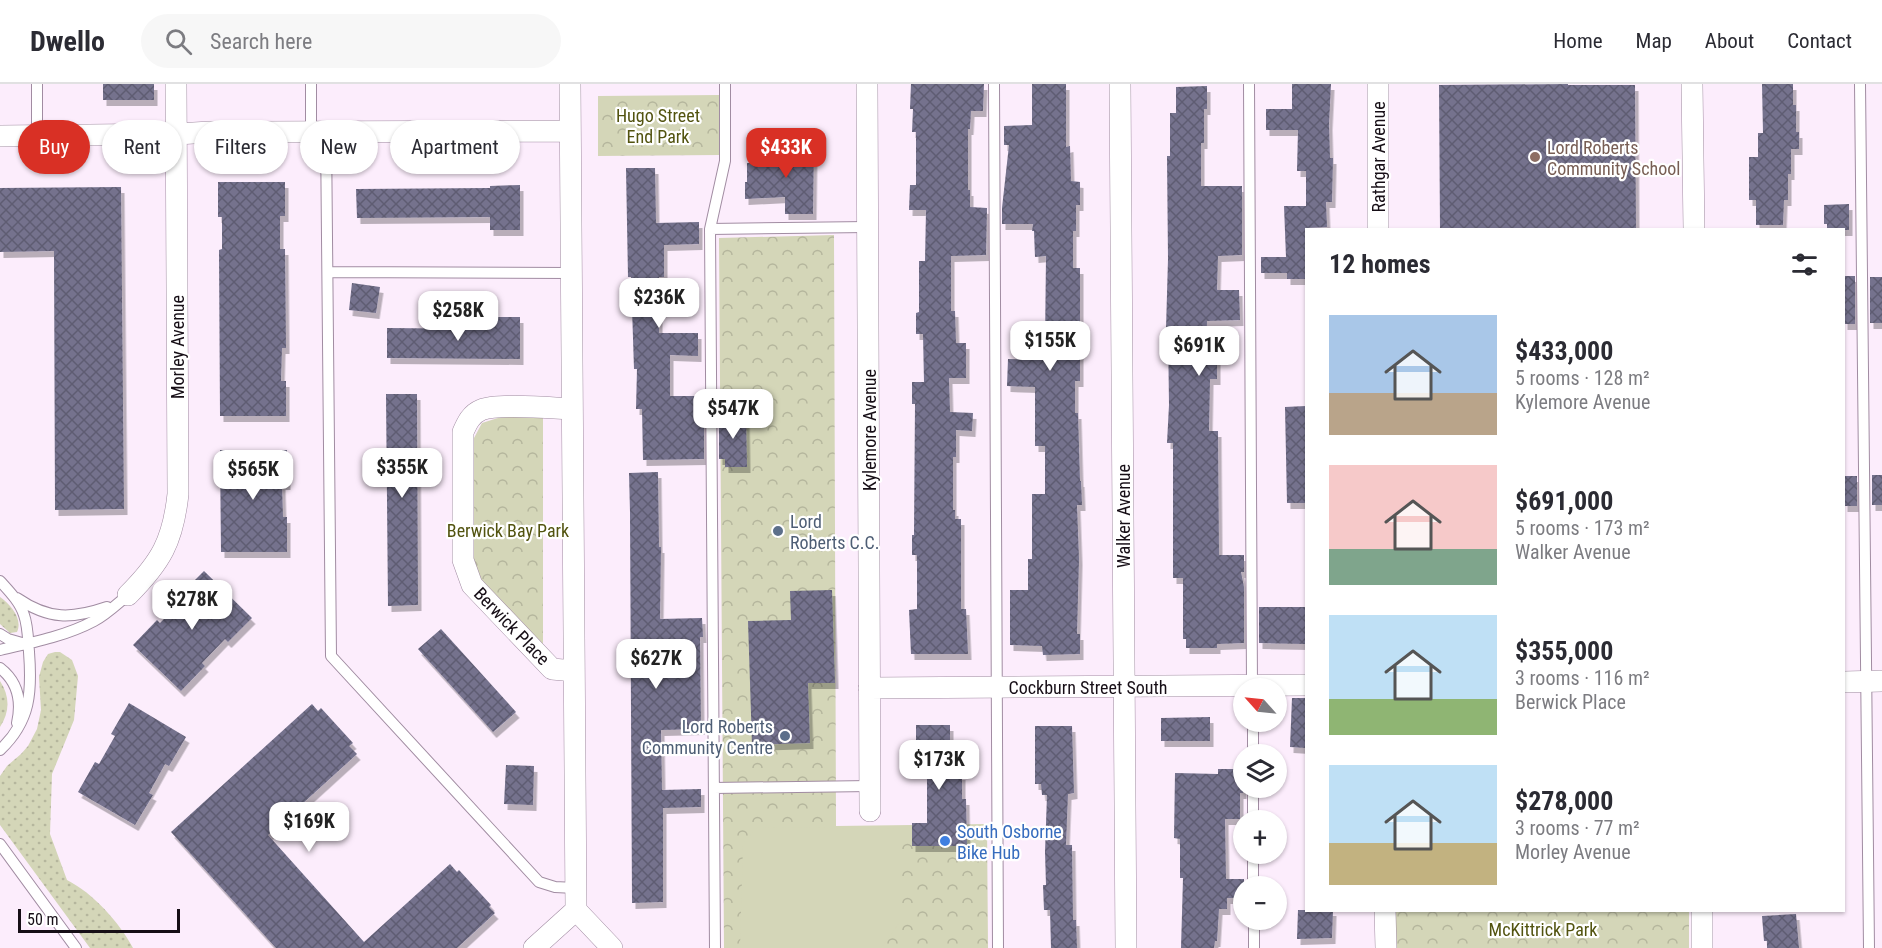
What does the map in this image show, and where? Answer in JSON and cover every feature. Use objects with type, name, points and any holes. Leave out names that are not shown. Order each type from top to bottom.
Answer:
[{"type":"street","name":"Morley Avenue","points":[[176,84],[177,120]]},
{"type":"street","name":"Berwick Place","points":[[570,84],[576,910]]},
{"type":"street","name":"Kylemore Avenue","points":[[867,84],[870,811]]},
{"type":"street","name":"Walker Avenue","points":[[1120,84],[1126,948]]},
{"type":"street","name":"Rathgar Avenue","points":[[1378,84],[1378,228]]},
{"type":"street","points":[[1692,84],[1694,228]]},
{"type":"street","points":[[378,132],[570,131]]},
{"type":"street","points":[[182,134],[300,132]]},
{"type":"street","points":[[0,135],[18,135]]},
{"type":"street","name":"Morley Avenue","points":[[128,595],[155,566],[165,549],[172,531],[177,504],[177,174]]},
{"type":"street","name":"Berwick Place","points":[[572,409],[492,407],[479,411],[469,419],[463,432],[463,560],[472,585],[552,669],[574,671]]},
{"type":"street","points":[[1845,682],[1874,681]]},
{"type":"street","name":"Cockburn Street South","points":[[1287,686],[1305,685]]},
{"type":"street","name":"Cockburn Street South","points":[[869,688],[1233,687]]},
{"type":"street","points":[[534,948],[576,910],[612,948]]},
{"type":"street","points":[[1385,912],[1386,948]]},
{"type":"street","points":[[1702,912],[1702,948]]},
{"type":"lane","points":[[37,84],[37,120]]},
{"type":"lane","points":[[311,84],[317,120]]},
{"type":"lane","points":[[715,948],[710,229],[725,161],[725,84]]},
{"type":"lane","points":[[994,84],[998,948]]},
{"type":"lane","points":[[1249,84],[1252,678]]},
{"type":"lane","points":[[1860,84],[1874,681],[1869,948]]},
{"type":"lane","points":[[322,174],[328,272],[331,656],[539,882],[555,887],[575,888]]},
{"type":"lane","points":[[710,229],[868,227]]},
{"type":"lane","points":[[328,272],[572,273]]},
{"type":"lane","points":[[3,584],[29,606],[56,616],[87,614],[108,607],[128,595]]},
{"type":"lane","points":[[0,750],[19,728],[26,713],[31,680],[25,615],[3,584]]},
{"type":"lane","points":[[0,650],[75,629],[94,621],[128,595]]},
{"type":"lane","points":[[0,634],[17,642],[28,643]]},
{"type":"lane","points":[[0,668],[15,684],[19,696],[19,716],[11,738]]},
{"type":"lane","points":[[714,788],[870,786]]},
{"type":"lane","points":[[0,844],[76,948]]},
{"type":"lane","points":[[1254,930],[1254,948]]},
{"type":"green space","name":"Hugo Street End Park","points":[[719,95],[719,155],[598,156],[598,96]]},
{"type":"green space","name":"Lord Roberts C.C.","points":[[834,235],[836,826],[987,824],[988,948],[724,948],[719,238]]},
{"type":"green space","name":"Berwick Bay Park","points":[[543,416],[543,644],[479,578],[472,555],[474,438],[482,423],[501,417]]},
{"type":"green space","points":[[0,597],[12,608],[17,617],[17,632],[10,633],[0,624]]},
{"type":"green space","points":[[60,652],[72,660],[78,676],[74,720],[52,774],[50,834],[67,880],[105,909],[133,948],[90,948],[0,825],[0,776],[28,746],[37,729],[41,710],[39,677],[48,654]]},
{"type":"green space","points":[[0,681],[6,692],[8,704],[6,716],[0,727]]},
{"type":"green space","points":[[758,827],[900,829],[900,922],[881,948],[740,948],[743,843]]},
{"type":"green space","name":"McKittrick Park","points":[[1396,912],[1689,912],[1689,948],[1396,948]]},
{"type":"building","points":[[103,84],[154,84],[154,100],[103,100]]},
{"type":"building","points":[[911,84],[984,84],[983,111],[971,111],[970,129],[968,129],[968,190],[970,190],[970,207],[987,208],[986,255],[951,256],[951,311],[955,311],[956,343],[966,343],[966,378],[949,378],[950,412],[973,413],[972,431],[956,430],[956,457],[953,457],[953,510],[955,510],[955,519],[961,519],[961,609],[966,609],[968,654],[911,654],[909,610],[917,609],[917,555],[912,555],[915,404],[912,404],[912,382],[924,382],[923,334],[916,334],[916,313],[919,312],[919,261],[925,261],[926,210],[909,210],[910,185],[916,185],[916,132],[912,132]]},
{"type":"building","points":[[1032,84],[1066,84],[1066,147],[1070,146],[1071,181],[1080,182],[1080,205],[1076,205],[1076,231],[1073,231],[1073,268],[1080,268],[1080,381],[1075,381],[1075,413],[1078,413],[1082,505],[1077,505],[1079,559],[1077,634],[1080,634],[1080,654],[1043,655],[1042,646],[1010,645],[1010,590],[1028,590],[1028,559],[1032,559],[1032,494],[1045,494],[1045,446],[1035,446],[1035,387],[1007,386],[1008,359],[1044,360],[1046,256],[1035,257],[1033,224],[1002,224],[1009,145],[1004,145],[1004,126],[1032,125]]},
{"type":"building","points":[[1292,84],[1331,84],[1329,124],[1330,158],[1333,158],[1332,202],[1326,202],[1327,227],[1305,228],[1305,279],[1287,279],[1287,273],[1261,273],[1261,257],[1286,257],[1284,206],[1306,206],[1306,171],[1297,171],[1298,130],[1266,130],[1266,109],[1292,109]]},
{"type":"building","points":[[1762,84],[1793,84],[1793,105],[1796,105],[1796,132],[1799,132],[1799,149],[1791,149],[1791,174],[1788,174],[1788,200],[1784,200],[1783,225],[1756,225],[1756,200],[1749,200],[1749,157],[1758,157],[1758,133],[1763,133]]},
{"type":"building","name":"Lord Roberts Community School","points":[[1439,85],[1635,85],[1636,228],[1440,228]]},
{"type":"building","points":[[1207,86],[1204,143],[1201,143],[1201,186],[1242,186],[1242,255],[1218,256],[1217,290],[1239,290],[1240,320],[1207,321],[1206,357],[1217,357],[1217,379],[1210,379],[1209,431],[1218,431],[1219,555],[1244,555],[1244,572],[1241,572],[1244,587],[1244,643],[1217,644],[1217,648],[1186,648],[1186,639],[1183,639],[1183,578],[1173,578],[1173,443],[1167,443],[1169,405],[1168,329],[1166,329],[1167,156],[1170,156],[1170,113],[1176,113],[1176,87]]},
{"type":"building","points":[[786,142],[814,142],[813,214],[785,214],[785,197],[745,199],[747,163],[785,162]]},
{"type":"building","points":[[626,168],[655,168],[656,223],[699,222],[699,244],[664,245],[664,277],[659,277],[659,333],[698,333],[698,356],[670,355],[670,396],[701,396],[701,414],[704,414],[704,459],[643,460],[642,409],[636,409],[637,369],[634,369],[631,277],[628,277]]},
{"type":"building","points":[[218,182],[285,182],[285,216],[280,216],[280,249],[285,249],[286,348],[282,348],[281,381],[286,381],[286,416],[220,416],[219,250],[222,249],[222,217],[218,217]]},
{"type":"building","points":[[520,185],[520,230],[490,230],[490,217],[357,218],[356,189],[490,188],[490,186]]},
{"type":"building","points":[[121,187],[124,509],[55,510],[54,251],[0,252],[0,188]]},
{"type":"building","points":[[1849,204],[1849,230],[1827,228],[1827,224],[1824,224],[1824,205]]},
{"type":"building","points":[[1845,276],[1855,276],[1855,324],[1845,324]]},
{"type":"building","points":[[1870,277],[1882,277],[1882,323],[1870,323]]},
{"type":"building","points":[[352,283],[380,287],[376,313],[349,310]]},
{"type":"building","points":[[490,317],[520,317],[520,359],[387,358],[387,328],[490,329]]},
{"type":"building","points":[[386,394],[417,394],[418,605],[388,606]]},
{"type":"building","points":[[1305,406],[1305,503],[1287,503],[1285,407]]},
{"type":"building","points":[[746,413],[747,467],[725,467],[725,459],[719,459],[719,414]]},
{"type":"building","points":[[220,450],[287,450],[287,484],[282,484],[283,517],[287,517],[287,552],[221,552]]},
{"type":"building","points":[[658,472],[659,547],[661,547],[660,619],[702,618],[703,637],[700,637],[701,729],[661,730],[662,790],[701,789],[701,807],[663,808],[663,902],[632,903],[629,473]]},
{"type":"building","points":[[1872,475],[1882,475],[1882,505],[1872,505]]},
{"type":"building","points":[[1845,476],[1857,476],[1857,506],[1845,506]]},
{"type":"building","points":[[204,571],[252,618],[228,642],[225,639],[202,663],[205,666],[181,691],[133,645],[157,620],[160,623],[183,600],[179,596]]},
{"type":"building","points":[[832,590],[835,683],[808,683],[810,743],[752,745],[748,621],[791,620],[790,591]]},
{"type":"building","points":[[1259,607],[1305,607],[1305,644],[1259,643]]},
{"type":"building","points":[[441,629],[516,712],[493,732],[418,649]]},
{"type":"building","points":[[1292,698],[1305,698],[1305,748],[1290,747]]},
{"type":"building","points":[[129,703],[186,737],[169,766],[165,764],[149,793],[153,795],[135,825],[78,792],[95,762],[99,764],[115,736],[111,734]]},
{"type":"building","points":[[312,704],[318,711],[321,708],[353,743],[349,746],[357,754],[268,835],[364,942],[450,864],[457,872],[459,870],[491,905],[489,907],[495,913],[457,948],[276,948],[171,832]]},
{"type":"building","points":[[1210,717],[1210,741],[1161,741],[1161,718]]},
{"type":"building","points":[[916,725],[950,725],[950,774],[962,774],[962,799],[966,799],[967,846],[912,846],[912,823],[927,823],[927,770],[914,770]]},
{"type":"building","points":[[1035,726],[1072,726],[1074,793],[1068,794],[1066,845],[1072,845],[1073,920],[1076,920],[1077,948],[1051,948],[1050,910],[1044,910],[1043,885],[1046,885],[1047,795],[1042,795],[1041,784],[1035,784]]},
{"type":"building","points":[[506,765],[534,766],[533,805],[504,804]]},
{"type":"building","points":[[1218,769],[1233,769],[1233,798],[1240,798],[1240,810],[1233,810],[1233,819],[1225,819],[1226,879],[1233,879],[1233,898],[1227,898],[1227,909],[1219,909],[1217,941],[1215,941],[1214,948],[1181,948],[1183,878],[1180,878],[1180,839],[1174,838],[1175,773],[1218,774]]},
{"type":"building","points":[[1298,910],[1333,912],[1332,938],[1297,939]]},
{"type":"building","points":[[1796,914],[1799,948],[1767,948],[1767,941],[1764,941],[1762,916]]},
{"type":"place","name":"Lord Roberts Community School","points":[[1535,157]]},
{"type":"place","name":"Lord Roberts C.C.","points":[[778,531]]},
{"type":"place","name":"Lord Roberts Community Centre","points":[[785,736]]},
{"type":"place","name":"South Osborne Bike Hub","points":[[945,841]]}]
